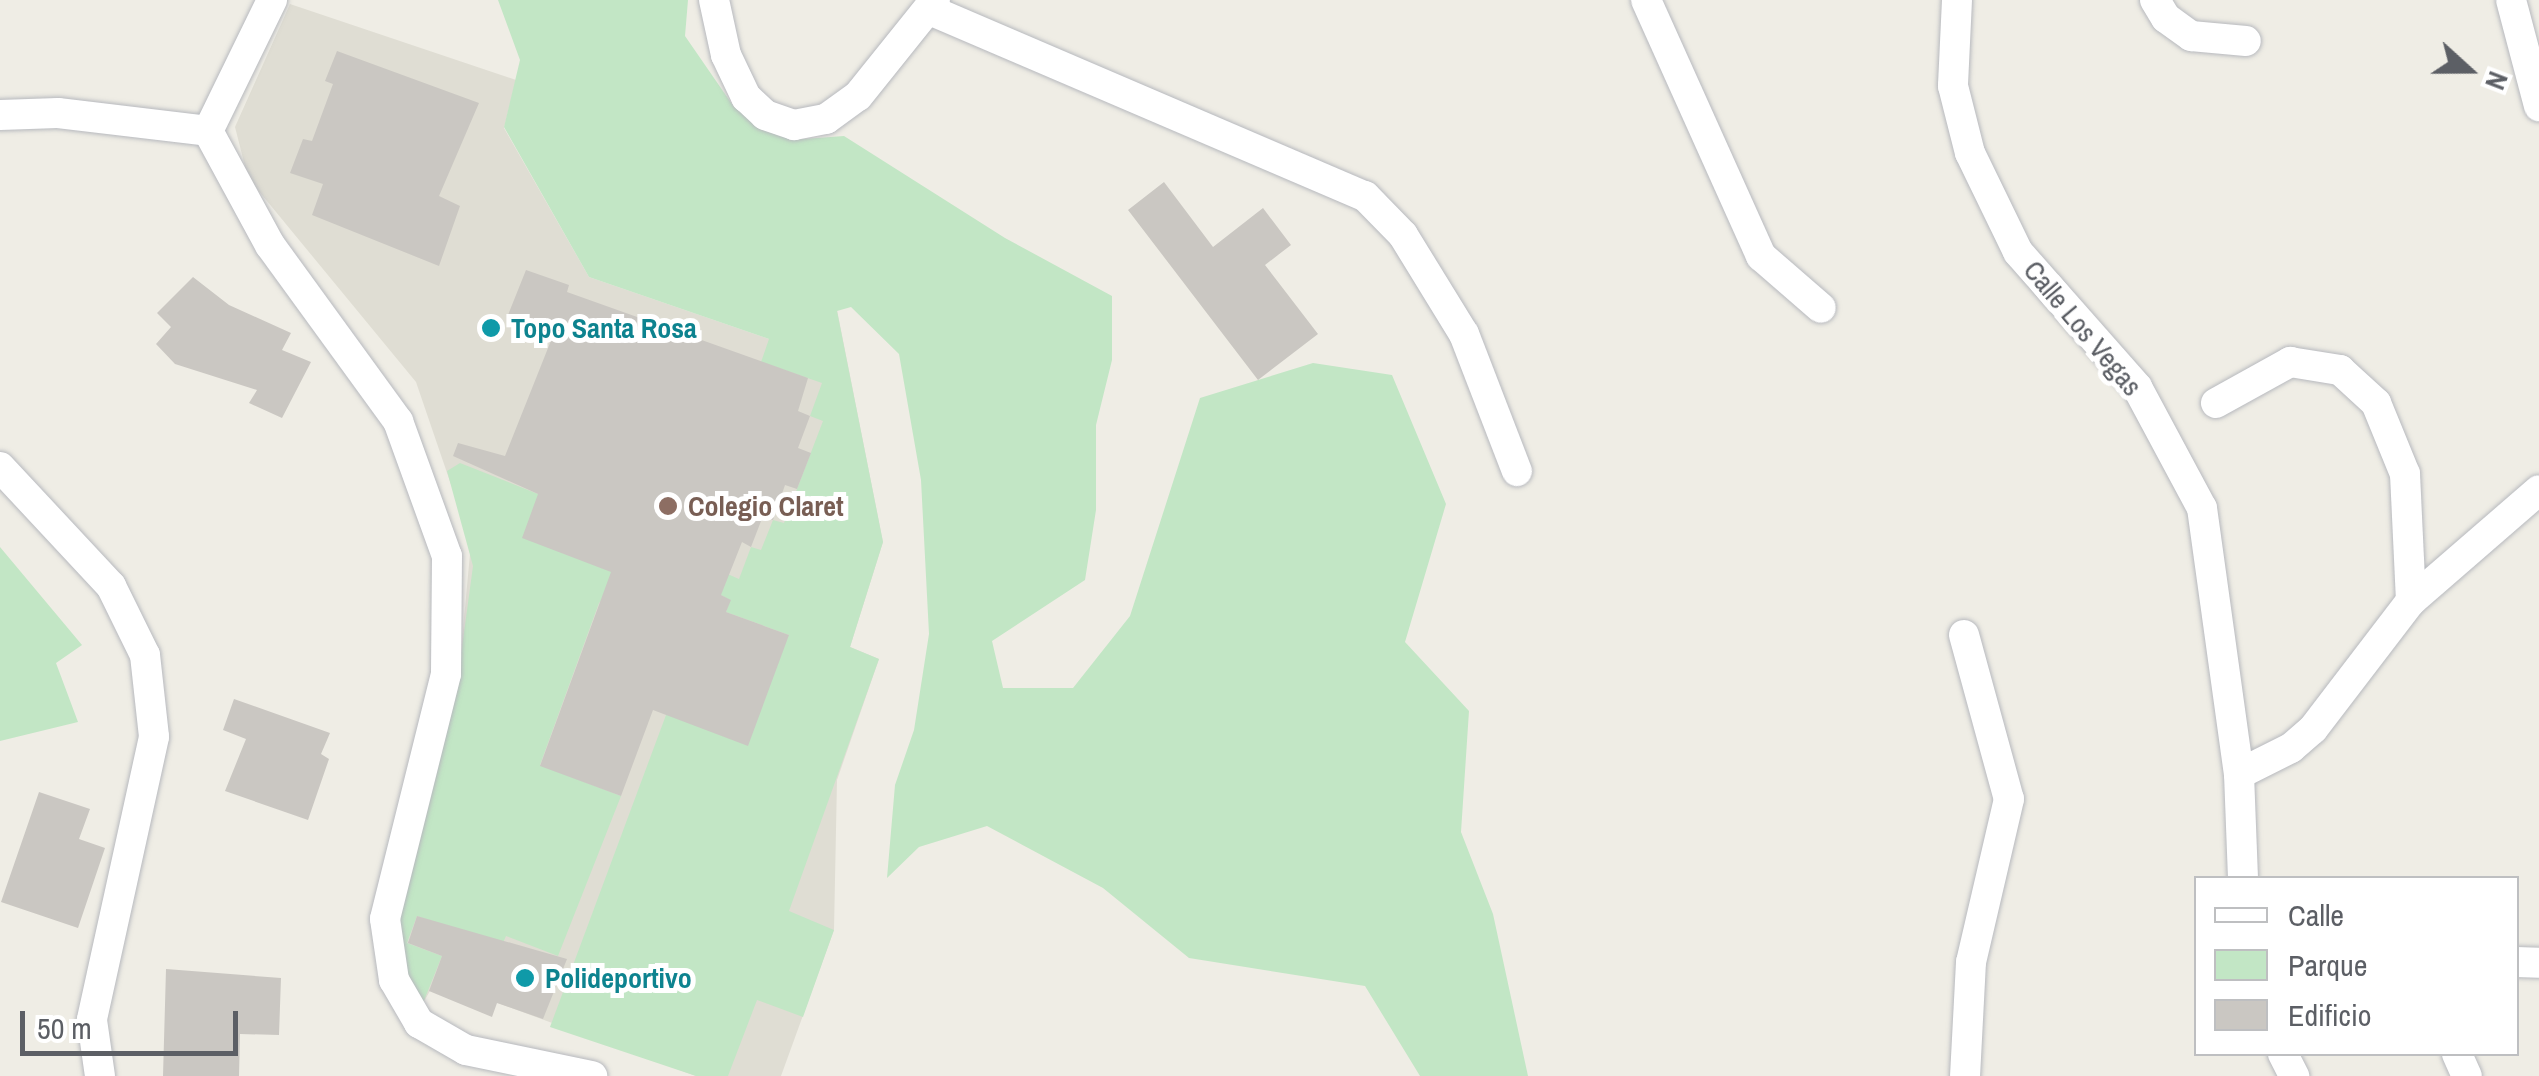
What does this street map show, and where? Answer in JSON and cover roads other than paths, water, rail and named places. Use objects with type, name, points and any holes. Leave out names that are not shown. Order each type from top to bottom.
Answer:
[{"type":"street","points":[[208,131],[272,0]]},
{"type":"street","points":[[714,0],[726,55],[746,96],[765,115],[794,125],[826,119],[858,96],[932,5],[1366,196],[1403,235],[1464,334],[1517,471]]},
{"type":"street","points":[[1646,0],[1761,256],[1821,308]]},
{"type":"street","name":"Calle Los Vegas","points":[[1957,0],[1953,86],[1978,170],[2018,252],[2138,387],[2202,508],[2239,774],[2243,876]]},
{"type":"street","points":[[2155,0],[2166,18],[2191,36],[2246,41]]},
{"type":"street","points":[[2511,0],[2539,106]]},
{"type":"street","points":[[0,115],[58,112],[208,131]]},
{"type":"street","points":[[208,131],[270,245],[398,421],[447,556],[446,674],[386,919],[394,980],[419,1023],[466,1050],[592,1076]]},
{"type":"street","points":[[2216,403],[2290,362],[2340,370],[2376,403],[2405,474],[2411,600]]},
{"type":"street","points":[[0,467],[110,586],[144,655],[154,737],[92,1020],[100,1076]]},
{"type":"street","points":[[2239,774],[2291,748],[2313,729],[2411,600],[2539,490]]},
{"type":"street","points":[[1964,635],[2009,799],[1971,962],[1965,1076]]},
{"type":"place","name":"Topo Santa Rosa","points":[[491,328]]},
{"type":"place","name":"Colegio Claret","points":[[668,506]]},
{"type":"place","name":"Polideportivo","points":[[525,978]]}]
